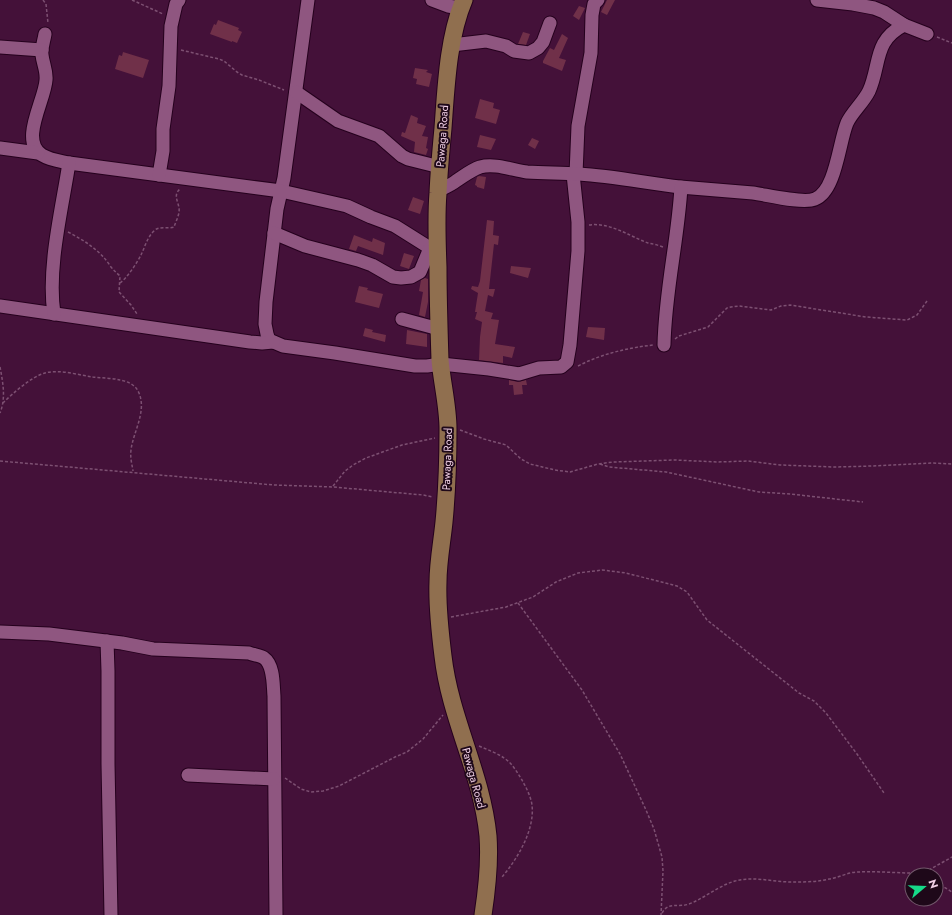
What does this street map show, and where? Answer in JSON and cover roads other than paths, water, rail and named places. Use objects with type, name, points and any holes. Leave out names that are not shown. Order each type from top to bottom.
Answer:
[{"type":"main road","name":"Pawaga Road","points":[[463,4],[452,45],[446,83],[434,251],[441,364],[447,404],[448,431],[448,465],[438,585],[439,618],[443,659],[453,703],[475,775],[488,835],[489,859],[483,915]]},
{"type":"street","points":[[159,175],[163,151],[163,129],[169,86],[172,20],[176,4],[179,0]]},
{"type":"street","points":[[272,342],[269,340],[265,324],[274,233],[284,178],[308,0]]},
{"type":"street","points":[[432,0],[448,6],[463,4]]},
{"type":"street","points":[[0,306],[262,343],[272,342],[283,346],[416,366],[441,364],[519,374],[539,368],[563,366],[567,362],[568,358],[572,330],[578,251],[574,174],[579,120],[591,53],[592,15],[594,4],[598,0]]},
{"type":"street","points":[[817,0],[874,8],[884,12],[904,25],[927,34]]},
{"type":"street","points":[[452,45],[486,41],[506,46],[514,52],[529,53],[538,48],[543,42],[550,23]]},
{"type":"street","points":[[438,191],[455,182],[472,170],[490,166],[526,172],[574,174],[681,187],[765,195],[805,201],[817,199],[825,190],[830,181],[847,123],[869,91],[873,81],[876,62],[884,43],[890,34],[904,25]]},
{"type":"street","points":[[38,153],[32,136],[34,123],[45,91],[46,80],[42,50],[45,34]]},
{"type":"street","points":[[0,47],[42,50]]},
{"type":"street","points":[[296,95],[338,121],[378,136],[402,156],[408,159],[440,167]]},
{"type":"street","points":[[0,148],[38,153],[51,159],[68,163],[281,191],[347,206],[395,226],[434,251],[417,275],[401,278],[393,276],[372,265],[358,260],[305,246],[274,233]]},
{"type":"street","points":[[54,314],[52,292],[54,264],[68,163]]},
{"type":"street","points":[[664,345],[666,307],[680,209],[681,187]]},
{"type":"street","points":[[402,319],[439,329]]},
{"type":"street","points":[[0,632],[49,634],[153,649],[217,653],[249,653],[264,658],[268,663],[272,681],[275,757],[276,915]]},
{"type":"street","points":[[107,642],[111,915]]},
{"type":"street","points":[[188,775],[274,775]]}]
